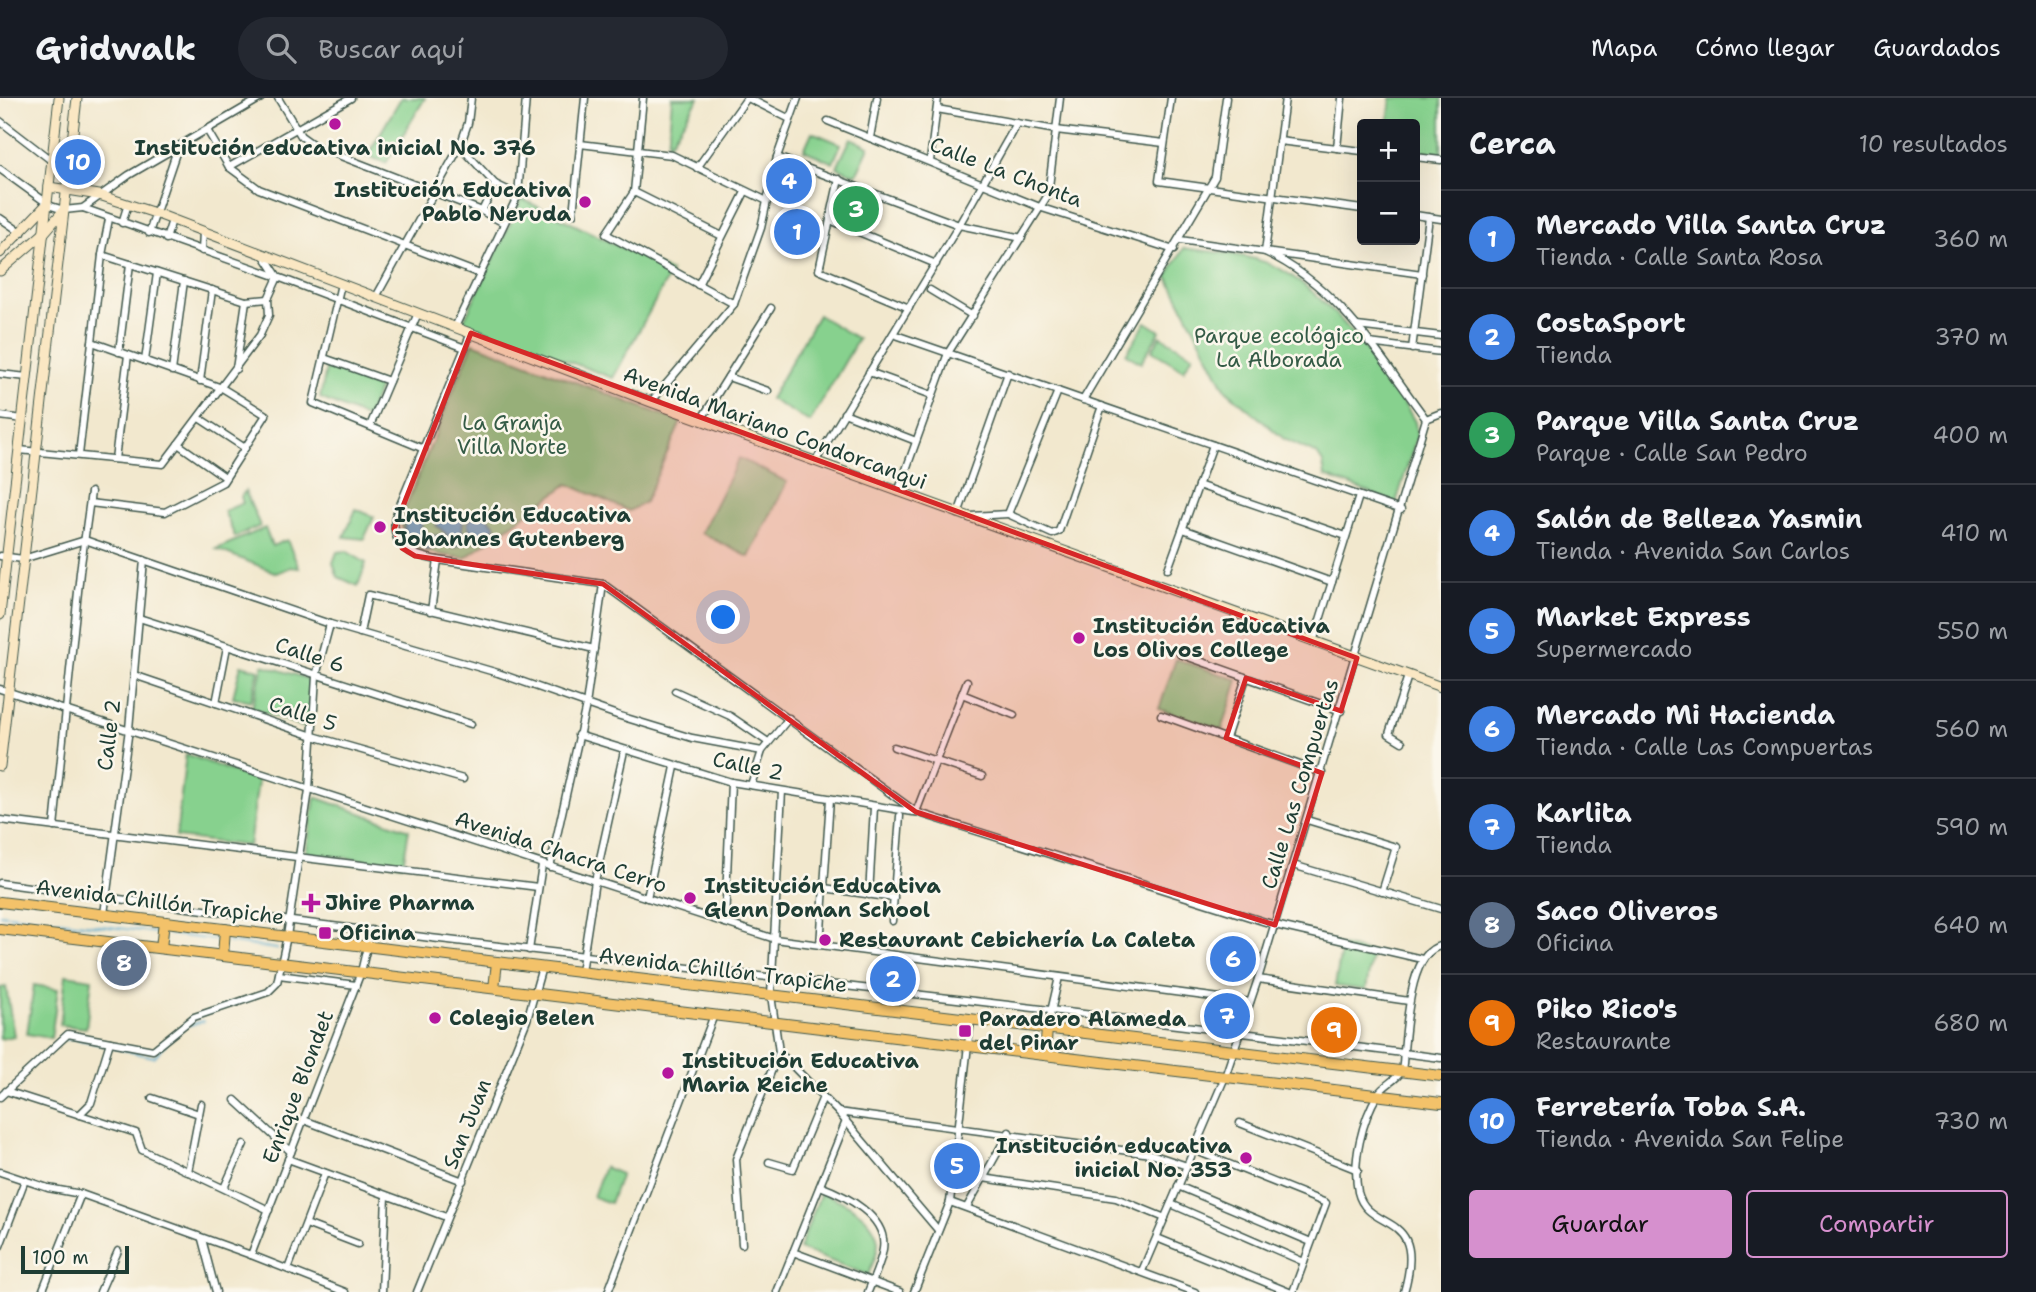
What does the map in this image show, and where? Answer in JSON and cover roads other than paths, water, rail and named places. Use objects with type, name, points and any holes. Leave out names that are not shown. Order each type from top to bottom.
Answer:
[{"type":"main road","name":"Avenida Chillón Trapiche","points":[[0,902],[1441,1076]]},
{"type":"main road","points":[[161,948],[164,922]]},
{"type":"main road","points":[[0,929],[1441,1103]]},
{"type":"main road","points":[[223,956],[226,929]]},
{"type":"main road","points":[[494,988],[497,962]]},
{"type":"main road","points":[[1045,1055],[1047,1028]]},
{"type":"street","points":[[0,615],[3,556],[23,419],[59,98]]},
{"type":"street","points":[[0,766],[4,690],[23,559],[76,98]]},
{"type":"street","points":[[83,208],[99,195],[178,146],[261,98]]},
{"type":"street","points":[[278,98],[296,130],[316,146],[482,211],[504,223]]},
{"type":"street","points":[[229,167],[351,98]]},
{"type":"street","points":[[376,297],[460,146],[468,123],[471,98]]},
{"type":"street","points":[[456,327],[518,195],[526,98]]},
{"type":"street","points":[[573,214],[585,98]]},
{"type":"street","points":[[643,98],[634,192],[606,234],[734,304]]},
{"type":"street","points":[[697,168],[748,98],[790,119]]},
{"type":"street","points":[[651,402],[734,304],[761,228],[765,200],[777,156],[798,98]]},
{"type":"street","points":[[870,138],[877,98]]},
{"type":"street","points":[[930,161],[938,98]]},
{"type":"street","points":[[898,492],[948,353],[1048,195],[1060,98]]},
{"type":"street","points":[[1171,98],[1159,181],[1272,199],[1357,208]]},
{"type":"street","points":[[1083,400],[1209,190],[1219,159],[1226,98]]},
{"type":"street","points":[[1265,253],[1285,98]]},
{"type":"street","points":[[1337,148],[1342,98]]},
{"type":"street","points":[[937,109],[1056,130],[1164,142]]},
{"type":"street","points":[[0,121],[52,161]]},
{"type":"street","name":"Calle La Chonta","points":[[828,121],[1042,208],[1174,250]]},
{"type":"street","points":[[815,461],[936,264],[1017,123]]},
{"type":"street","points":[[207,130],[229,167],[259,189],[480,274]]},
{"type":"street","points":[[1279,141],[1357,150]]},
{"type":"street","points":[[580,144],[673,155],[765,200]]},
{"type":"street","points":[[149,233],[178,146]]},
{"type":"street","points":[[460,146],[495,184],[518,195]]},
{"type":"street","points":[[777,156],[959,225],[1022,238]]},
{"type":"street","points":[[1420,158],[1441,160]]},
{"type":"street","points":[[0,169],[47,204],[64,210],[83,208],[278,277],[465,348]]},
{"type":"street","points":[[839,179],[819,270],[909,307]]},
{"type":"street","points":[[482,211],[495,184]]},
{"type":"street","name":"Avenida Mariano Condorcanqui","points":[[49,187],[99,195],[155,213],[651,402],[1441,687]]},
{"type":"street","points":[[634,192],[722,236]]},
{"type":"street","points":[[698,285],[745,192]]},
{"type":"street","points":[[0,253],[47,204]]},
{"type":"street","points":[[122,223],[128,204]]},
{"type":"street","points":[[0,271],[44,233],[64,210]]},
{"type":"street","points":[[1420,216],[1441,219]]},
{"type":"street","points":[[1412,349],[1429,217]]},
{"type":"street","points":[[0,218],[22,233]]},
{"type":"street","points":[[79,455],[102,254],[109,219]]},
{"type":"street","points":[[166,239],[172,220]]},
{"type":"street","points":[[830,220],[936,264]]},
{"type":"street","points":[[202,251],[203,231]]},
{"type":"street","points":[[1180,240],[1422,274]]},
{"type":"street","points":[[229,260],[231,242]]},
{"type":"street","points":[[1265,253],[1291,264],[1340,305],[1426,419],[1441,413]]},
{"type":"street","points":[[102,254],[246,302],[268,299]]},
{"type":"street","points":[[262,254],[278,277]]},
{"type":"street","points":[[119,352],[130,264]]},
{"type":"street","points":[[288,281],[293,265]]},
{"type":"street","points":[[145,361],[157,273]]},
{"type":"street","points":[[19,450],[163,464],[260,335],[269,315],[268,299],[278,277]]},
{"type":"street","points":[[172,371],[184,281]]},
{"type":"street","points":[[341,284],[313,403],[424,449]]},
{"type":"street","points":[[200,381],[212,290]]},
{"type":"street","points":[[930,290],[972,316]]},
{"type":"street","points":[[236,370],[246,302]]},
{"type":"street","points":[[701,420],[771,308]]},
{"type":"street","points":[[370,426],[418,313]]},
{"type":"street","points":[[1357,326],[1441,336]]},
{"type":"street","points":[[471,333],[395,517],[395,539],[402,548],[415,556],[603,584],[915,812],[1275,926],[1422,959]]},
{"type":"street","points":[[894,334],[1401,510]]},
{"type":"street","points":[[90,503],[165,512],[223,482],[266,415],[222,388],[92,342]]},
{"type":"street","points":[[1369,344],[1441,352]]},
{"type":"street","points":[[115,459],[128,355]]},
{"type":"street","points":[[324,358],[389,381]]},
{"type":"street","points":[[869,372],[932,396]]},
{"type":"street","points":[[1008,373],[962,515],[1008,514],[1052,534],[1059,531],[1102,406]]},
{"type":"street","points":[[0,374],[27,377]]},
{"type":"street","points":[[729,377],[768,391]]},
{"type":"street","points":[[1008,514],[1058,391]]},
{"type":"street","points":[[844,413],[916,441]]},
{"type":"street","points":[[0,416],[23,419]]},
{"type":"street","points":[[199,418],[245,448]]},
{"type":"street","name":"Calle Las Compuertas","points":[[1142,1271],[1225,1077],[1258,979],[1341,711],[1426,419]]},
{"type":"street","points":[[178,444],[225,477]]},
{"type":"street","points":[[1168,569],[1213,445]]},
{"type":"street","points":[[1198,485],[1346,536]]},
{"type":"street","points":[[54,827],[91,492]]},
{"type":"street","points":[[1313,642],[1359,496]]},
{"type":"street","points":[[1182,528],[1332,582]]},
{"type":"street","points":[[3,556],[23,559],[85,540],[330,624],[498,673],[586,705],[692,738],[762,751]]},
{"type":"street","name":"Calle 2","points":[[104,914],[129,729],[144,560]]},
{"type":"street","points":[[432,611],[438,560]]},
{"type":"street","points":[[529,950],[538,887],[546,866],[586,705],[603,584]]},
{"type":"street","points":[[360,633],[368,595],[594,649]]},
{"type":"street","name":"Calle 6","points":[[139,618],[471,724]]},
{"type":"street","points":[[3,1094],[68,1034],[153,1050],[194,1017],[268,992],[277,984],[290,919],[309,790],[317,676],[330,624]]},
{"type":"street","points":[[216,703],[227,647]]},
{"type":"street","points":[[1180,654],[1341,711]]},
{"type":"street","name":"Calle 5","points":[[134,675],[313,736],[463,779]]},
{"type":"street","points":[[1402,742],[1389,734],[1408,676]]},
{"type":"street","points":[[1226,738],[1247,678]]},
{"type":"street","points":[[915,812],[967,681]]},
{"type":"street","name":"Avenida Chacra Cerro","points":[[4,690],[775,939],[1250,1002]]},
{"type":"street","points":[[676,691],[730,716],[768,742]]},
{"type":"street","points":[[962,694],[1014,715]]},
{"type":"street","points":[[1161,715],[1322,773]]},
{"type":"street","points":[[751,785],[762,751],[789,719]]},
{"type":"street","name":"Calle 2","points":[[578,736],[731,782],[915,812]]},
{"type":"street","points":[[894,747],[982,776]]},
{"type":"street","points":[[581,972],[595,881],[624,751]]},
{"type":"street","points":[[647,898],[675,767]]},
{"type":"street","points":[[725,923],[731,782]]},
{"type":"street","points":[[743,1244],[736,1159],[779,1052],[771,995],[782,791]]},
{"type":"street","points":[[820,945],[830,799]]},
{"type":"street","points":[[869,895],[874,807]]},
{"type":"street","points":[[892,922],[900,816]]},
{"type":"street","points":[[0,820],[538,887]]},
{"type":"street","points":[[1307,820],[1396,847],[1382,892]]},
{"type":"street","points":[[1293,865],[1441,909]]},
{"type":"street","points":[[0,883],[583,957],[772,976],[1240,1031],[1441,1058]]},
{"type":"street","points":[[824,888],[894,898]]},
{"type":"street","name":"Enrique Blondet","points":[[251,1255],[361,972],[371,930]]},
{"type":"street","points":[[1404,1292],[1412,1265],[1406,1240],[1394,1224],[1365,1207],[1359,1193],[1361,1133],[1377,1095],[1401,1072],[1409,1002],[1422,959],[1433,947],[1441,946]]},
{"type":"street","points":[[905,992],[909,957]]},
{"type":"street","name":"San Juan","points":[[417,1292],[536,993],[542,967]]},
{"type":"street","points":[[279,975],[356,985]]},
{"type":"street","points":[[1047,1028],[1059,977]]},
{"type":"street","points":[[1258,979],[1409,1002]]},
{"type":"street","points":[[608,1292],[714,1015]]},
{"type":"street","points":[[914,1292],[950,1202],[971,1019]]},
{"type":"street","points":[[79,1115],[91,1102],[110,1042]]},
{"type":"street","points":[[779,1052],[838,1111],[939,1230]]},
{"type":"street","points":[[3,1094],[136,1133],[142,1150],[269,1210]]},
{"type":"street","points":[[769,1162],[793,1168],[823,1097]]},
{"type":"street","points":[[152,1098],[199,1114]]},
{"type":"street","points":[[235,1100],[290,1156],[326,1173],[446,1217]]},
{"type":"street","points":[[188,1172],[201,1104]]},
{"type":"street","points":[[838,1111],[1009,1132],[1151,1154],[1186,1166]]},
{"type":"street","points":[[303,1120],[463,1181]]},
{"type":"street","points":[[777,1292],[846,1121]]},
{"type":"street","points":[[1240,1123],[1358,1170]]},
{"type":"street","points":[[967,1208],[1009,1132]]},
{"type":"street","points":[[223,1188],[244,1144]]},
{"type":"street","points":[[1157,1238],[1291,1292],[1304,1262],[1326,1203],[1194,1150]]},
{"type":"street","points":[[0,1172],[81,1194],[345,1292]]},
{"type":"street","points":[[288,1269],[326,1173]]},
{"type":"street","points":[[983,1178],[1115,1198],[1165,1218]]},
{"type":"street","points":[[0,1247],[25,1180]]},
{"type":"street","points":[[820,1186],[854,1201],[879,1228],[883,1251],[868,1292]]},
{"type":"street","points":[[1178,1186],[1311,1242]]},
{"type":"street","points":[[42,1292],[81,1194]]},
{"type":"street","points":[[382,1292],[386,1196]]},
{"type":"street","points":[[950,1202],[1194,1292]]},
{"type":"street","points":[[1171,1204],[1304,1262]]},
{"type":"street","points":[[306,1224],[358,1244]]},
{"type":"street","points":[[202,1239],[216,1292]]},
{"type":"street","points":[[100,1292],[118,1251]]},
{"type":"street","points":[[793,1252],[900,1292]]},
{"type":"water","points":[[477,512],[488,517],[496,527],[474,542],[467,523]]},
{"type":"water","points":[[415,513],[422,521],[421,529],[429,535],[442,536],[441,547],[427,550],[409,539],[404,530],[406,516]]},
{"type":"water","points":[[454,513],[464,518],[462,530],[467,542],[453,548],[448,536],[436,525],[445,516]]},
{"type":"waterway","points":[[0,914],[159,933]]},
{"type":"waterway","points":[[168,934],[221,941]]},
{"type":"waterway","points":[[227,942],[277,949]]},
{"type":"waterway","points":[[189,1025],[204,1021]]},
{"type":"waterway","points":[[65,1040],[73,1038],[154,1057],[166,1043]]},
{"type":"place","name":"Institución educativa inicial No. 376","points":[[335,124]]},
{"type":"place","name":"Ferretería Toba S.A.","points":[[78,162]]},
{"type":"place","name":"Salón de Belleza Yasmin","points":[[789,181]]},
{"type":"place","name":"Institución Educativa Pablo Neruda","points":[[585,202]]},
{"type":"place","name":"Parque Villa Santa Cruz","points":[[856,209]]},
{"type":"place","name":"Mercado Villa Santa Cruz","points":[[797,232]]},
{"type":"place","name":"Institución Educativa Johannes Gutenberg","points":[[380,527]]},
{"type":"place","name":"Institución Educativa Los Olivos College","points":[[1079,638]]},
{"type":"place","name":"Institución Educativa Glenn Doman School","points":[[690,898]]},
{"type":"place","name":"Jhire Pharma","points":[[311,903]]},
{"type":"place","name":"Oficina","points":[[325,933]]},
{"type":"place","name":"Restaurant Cebichería La Caleta","points":[[825,940]]},
{"type":"place","name":"Mercado Mi Hacienda","points":[[1233,959]]},
{"type":"place","name":"Saco Oliveros","points":[[124,963]]},
{"type":"place","name":"CostaSport","points":[[893,979]]},
{"type":"place","name":"Karlita","points":[[1227,1016]]},
{"type":"place","name":"Colegio Belen","points":[[435,1018]]},
{"type":"place","name":"Piko Rico's","points":[[1334,1030]]},
{"type":"place","name":"Paradero Alameda del Pinar","points":[[965,1031]]},
{"type":"place","name":"Institución Educativa Maria Reiche","points":[[668,1073]]},
{"type":"place","name":"Institución educativa inicial No. 353","points":[[1246,1158]]},
{"type":"place","name":"Market Express","points":[[957,1166]]},
{"type":"park label","name":"Parque ecológico La Alborada","points":[[1279,348]]},
{"type":"park label","name":"La Granja Villa Norte","points":[[512,435]]}]
